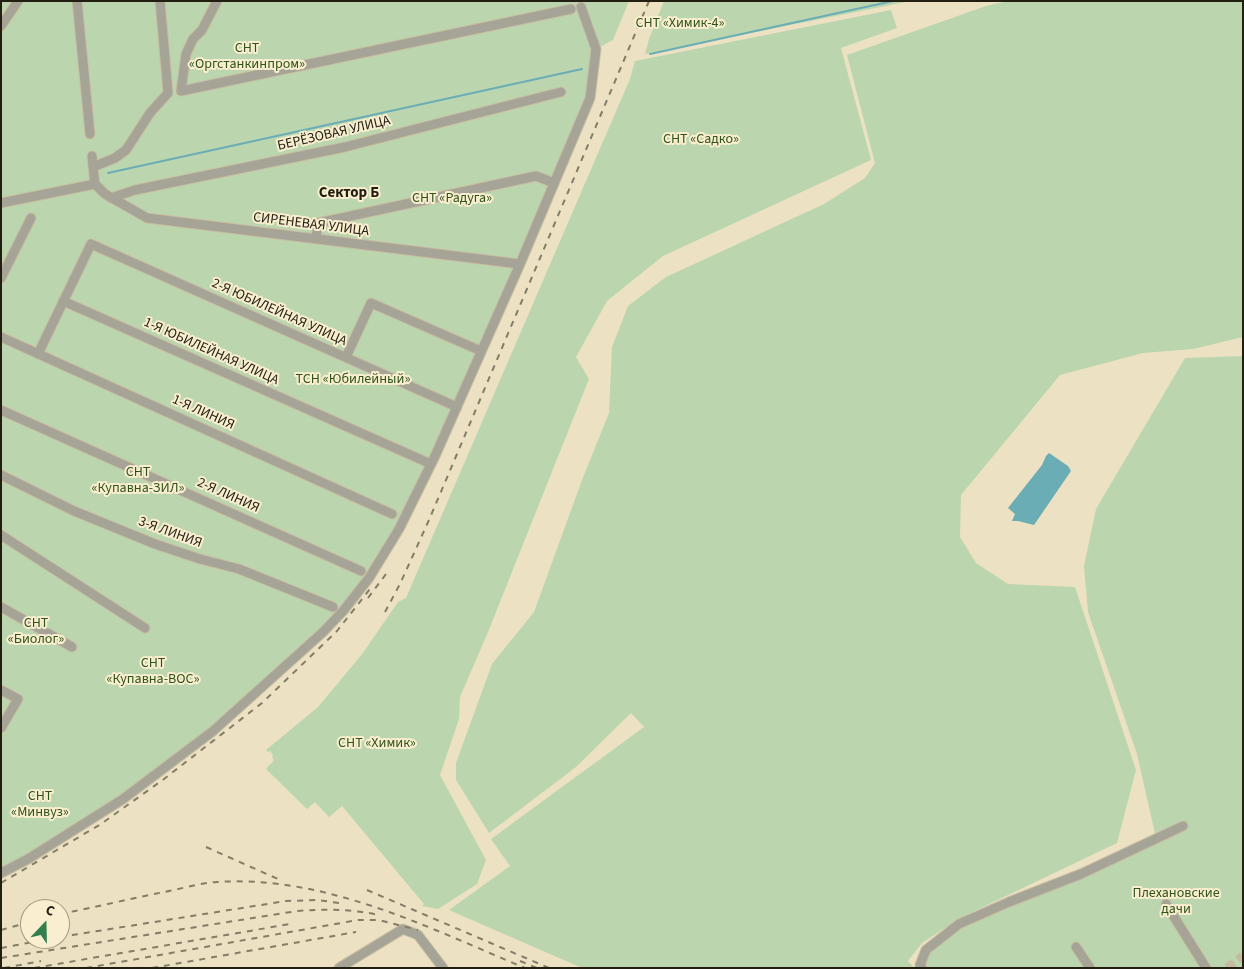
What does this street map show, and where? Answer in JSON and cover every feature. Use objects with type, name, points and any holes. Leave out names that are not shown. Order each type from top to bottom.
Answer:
[{"type":"street","points":[[1,26],[18,1]]},
{"type":"street","points":[[77,1],[90,134]]},
{"type":"street","points":[[93,167],[115,158],[126,150],[150,113],[168,93],[160,1]]},
{"type":"street","points":[[216,1],[202,30],[194,39],[186,54],[181,90],[570,9]]},
{"type":"street","points":[[1,873],[28,859],[122,799],[213,731],[323,632],[343,611],[369,578],[399,529],[431,464],[520,264],[590,98],[596,48],[581,7]]},
{"type":"street","name":"БЕРЁЗОВАЯ УЛИЦА","points":[[108,196],[345,147],[561,92]]},
{"type":"street","points":[[1,203],[94,184],[92,156]]},
{"type":"street","points":[[316,239],[318,223],[536,176],[554,184]]},
{"type":"street","name":"СИРЕНЕВАЯ УЛИЦА","points":[[94,184],[108,196],[148,218],[520,264]]},
{"type":"street","points":[[1,278],[31,218]]},
{"type":"street","name":"2-Я ЮБИЛЕЙНАЯ УЛИЦА","points":[[63,302],[91,244],[457,407]]},
{"type":"street","points":[[38,354],[63,302]]},
{"type":"street","name":"1-Я ЮБИЛЕЙНАЯ УЛИЦА","points":[[63,302],[431,464]]},
{"type":"street","points":[[346,358],[371,303],[481,351]]},
{"type":"street","name":"1-Я ЛИНИЯ","points":[[1,338],[392,514]]},
{"type":"street","name":"2-Я ЛИНИЯ","points":[[1,410],[361,571]]},
{"type":"street","name":"3-Я ЛИНИЯ","points":[[1,475],[74,511],[155,544],[200,559],[239,569],[333,607]]},
{"type":"street","points":[[1,535],[145,628]]},
{"type":"street","points":[[1,607],[72,648]]},
{"type":"street","points":[[1,690],[18,699],[1,728]]},
{"type":"street","points":[[922,968],[920,966],[926,950],[959,924],[1081,874],[1183,826]]},
{"type":"street","points":[[1166,904],[1206,968]]},
{"type":"street","points":[[339,968],[402,929],[418,935],[443,968]]},
{"type":"street","points":[[1076,947],[1090,968]]},
{"type":"green space","points":[[1,1],[629,1],[613,40],[596,49],[590,98],[399,529],[343,611],[213,731],[123,799],[1,873]]},
{"type":"green space","name":"СНТ «Химик-4»","points":[[664,1],[911,1],[645,54]]},
{"type":"green space","points":[[1008,1],[1243,1],[1243,337],[1193,349],[1143,353],[1060,375],[961,495],[960,537],[976,563],[1008,584],[1075,587],[1136,770],[1117,843],[960,918],[922,943],[908,961],[914,968],[582,968],[449,910],[510,866],[491,839],[644,727],[631,713],[576,767],[489,833],[456,780],[456,763],[492,664],[534,612],[582,480],[609,413],[612,347],[628,306],[666,277],[824,204],[865,178],[875,163],[847,55],[986,6]]},
{"type":"green space","points":[[891,10],[897,28],[841,48],[871,160],[663,256],[607,301],[576,357],[589,379],[488,632],[460,697],[459,719],[440,775],[486,860],[477,884],[438,909],[422,906],[424,904],[342,806],[329,817],[315,802],[307,809],[266,769],[274,760],[270,751],[266,750],[318,707],[363,653],[398,602],[406,598],[630,79],[635,61]]},
{"type":"green space","name":"Плехановские дачи","points":[[1243,356],[1243,968],[922,968],[926,950],[959,924],[1156,838],[1137,754],[1088,612],[1084,566],[1096,509],[1185,358]]},
{"type":"water","points":[[1049,453],[1068,466],[1071,471],[1034,525],[1012,521],[1015,514],[1008,508],[1042,465]]},
{"type":"waterway","points":[[650,54],[893,1]]},
{"type":"waterway","points":[[108,173],[582,69]]},
{"type":"tunnel","points":[[1227,968],[1243,956]]},
{"type":"railway","points":[[385,612],[429,520],[649,1]]},
{"type":"railway","points":[[368,598],[386,574]]},
{"type":"railway","points":[[1,883],[101,824],[164,779],[262,703],[337,631],[370,589]]},
{"type":"railway","points":[[206,847],[278,879]]},
{"type":"railway","points":[[70,912],[204,884],[217,882],[257,882],[297,887],[336,895],[375,907],[451,936],[525,968]]},
{"type":"railway","points":[[367,890],[549,968]]},
{"type":"railway","points":[[70,935],[286,901],[318,900],[339,903]]},
{"type":"railway","points":[[1,958],[297,911],[338,910],[379,915]]},
{"type":"railway","points":[[86,968],[358,920],[379,920],[418,930]]},
{"type":"railway","points":[[34,968],[290,924]]},
{"type":"railway","points":[[1,930],[20,925]]},
{"type":"railway","points":[[152,968],[356,932]]},
{"type":"railway","points":[[1,948],[20,944]]},
{"type":"railway","points":[[4,968],[41,961]]},
{"type":"railway","points":[[520,961],[537,968]]},
{"type":"district","name":"Сектор Б","points":[[349,194]]},
{"type":"park label","name":"СНТ «Оргстанкинпром»","points":[[247,58]]},
{"type":"park label","name":"СНТ «Садко»","points":[[701,140]]},
{"type":"park label","name":"СНТ «Радуга»","points":[[452,199]]},
{"type":"park label","name":"ТСН «Юбилейный»","points":[[353,380]]},
{"type":"park label","name":"СНТ «Купавна-ЗИЛ»","points":[[138,482]]},
{"type":"park label","name":"СНТ «Биолог»","points":[[36,632]]},
{"type":"park label","name":"СНТ «Купавна-ВОС»","points":[[153,672]]},
{"type":"park label","name":"СНТ «Химик»","points":[[377,744]]},
{"type":"park label","name":"СНТ «Минвуз»","points":[[40,806]]}]
